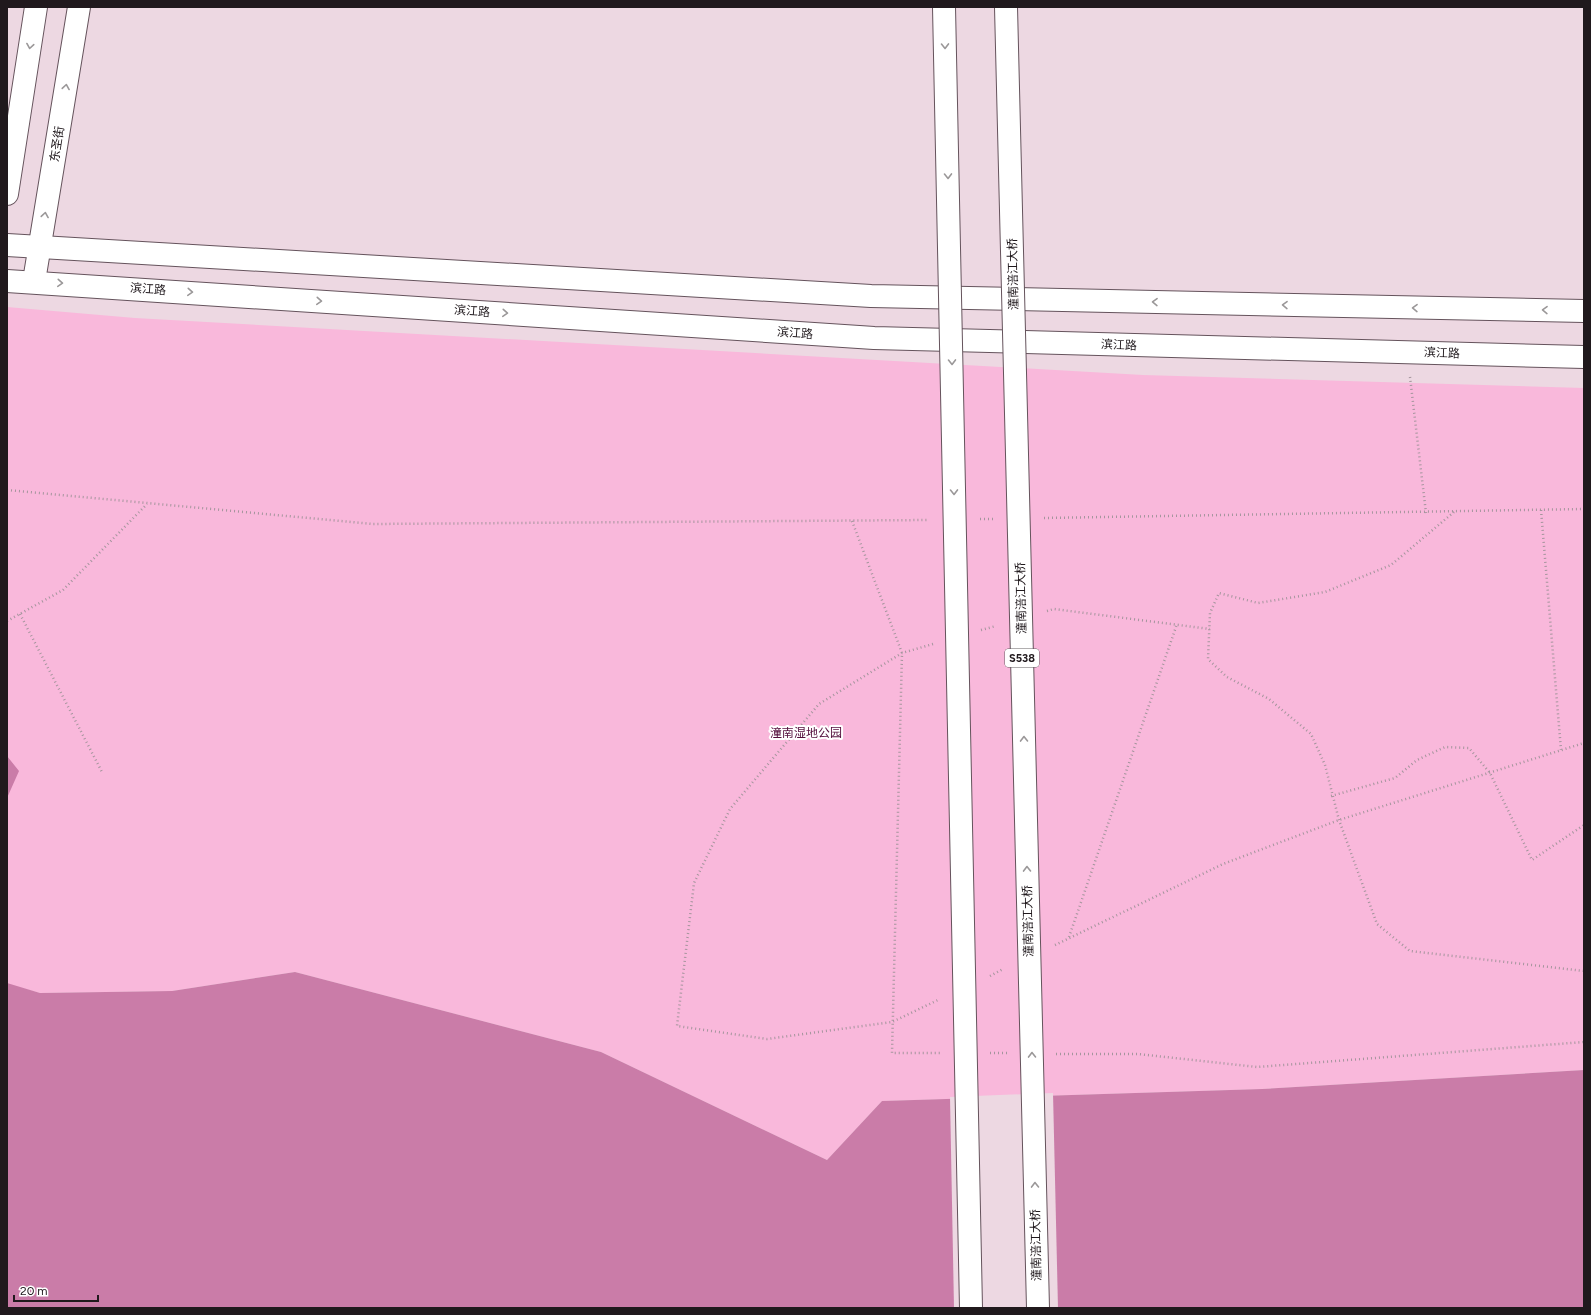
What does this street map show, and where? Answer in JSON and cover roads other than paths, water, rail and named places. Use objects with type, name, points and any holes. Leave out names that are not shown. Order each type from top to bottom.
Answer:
[{"type":"main road","points":[[7,194],[36,7]]},
{"type":"main road","name":"东圣街","points":[[34,281],[79,7]]},
{"type":"main road","points":[[944,7],[971,1308]]},
{"type":"main road","name":"潼南涪江大桥","points":[[1006,7],[1038,1308]]},
{"type":"main road","points":[[7,245],[871,296],[1584,311]]},
{"type":"main road","name":"滨江路","points":[[7,281],[34,281],[874,338],[1584,357]]},
{"type":"park label","name":"潼南湿地公园","points":[[806,733]]}]
